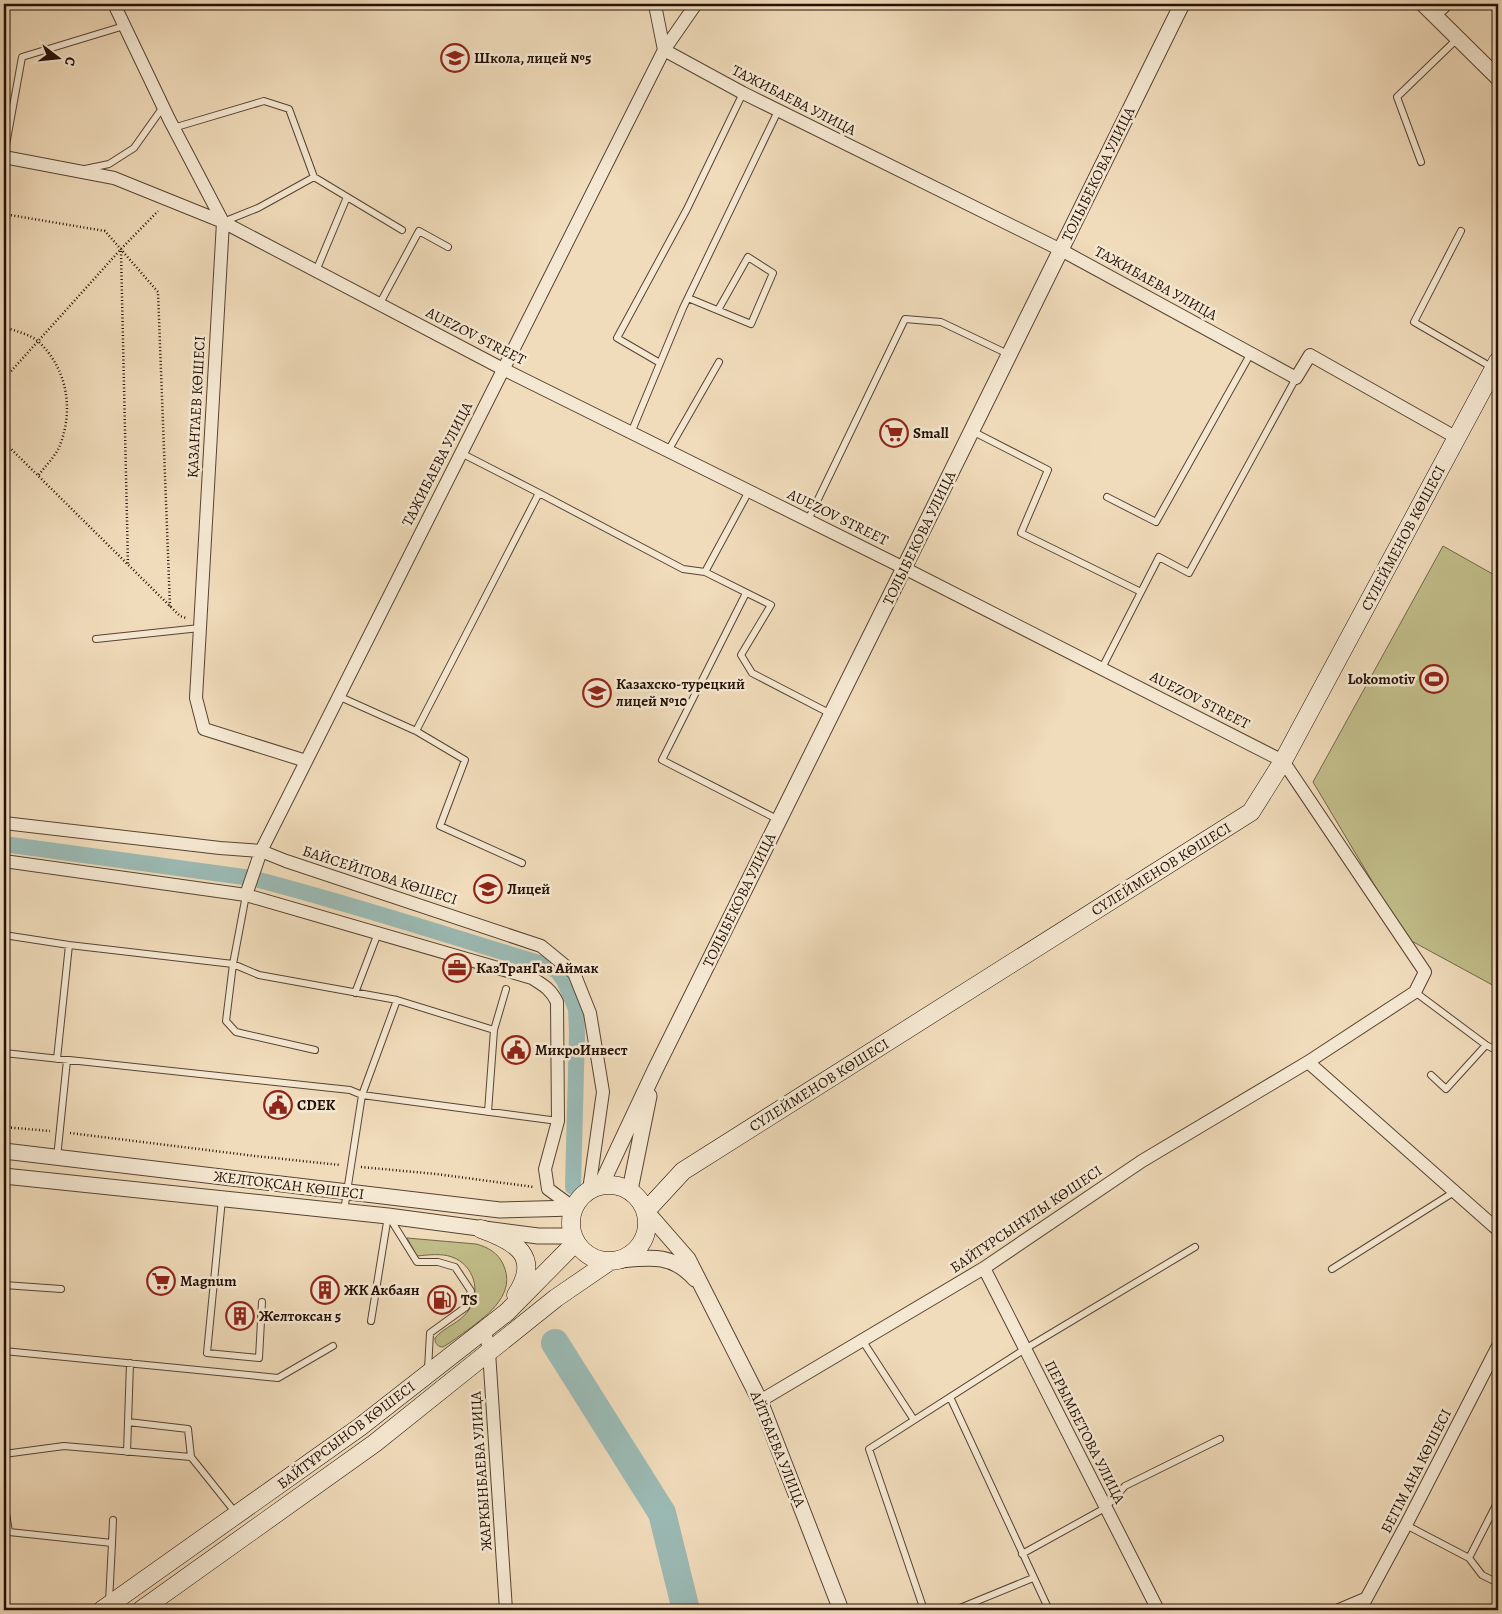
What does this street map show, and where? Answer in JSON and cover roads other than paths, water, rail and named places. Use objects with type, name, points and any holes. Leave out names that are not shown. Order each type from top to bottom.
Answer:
[{"type":"main road","name":"СҮЛЕЙМЕНОВ КӨШЕСІ","points":[[646,1212],[683,1171],[1252,812],[1284,761],[1496,365]]},
{"type":"main road","points":[[611,1184],[630,1190],[637,1196],[646,1212],[648,1224],[646,1235],[640,1246],[631,1254],[616,1260],[600,1260],[590,1256],[582,1250],[574,1239],[571,1226],[574,1208],[580,1198],[595,1188],[611,1184]]},
{"type":"main road","points":[[481,1229],[512,1242],[519,1248],[524,1257],[526,1276],[506,1312]]},
{"type":"main road","name":"БАЙТҰРСЫНОВ КӨШЕСІ","points":[[105,1608],[360,1427],[428,1374],[506,1312],[574,1239]]},
{"type":"main road","name":"БАЙТҰРСЫНОВ КӨШЕСІ","points":[[141,1610],[375,1443],[556,1298],[616,1260]]},
{"type":"street","points":[[114,4],[163,108],[223,222]]},
{"type":"street","points":[[657,4],[656,10],[664,50]]},
{"type":"street","name":"ТАЖИБАЕВА УЛИЦА","points":[[246,895],[261,850],[664,50],[696,4]]},
{"type":"street","name":"ТОЛЫБЕКОВА УЛИЦА","points":[[655,1070],[1182,4]]},
{"type":"street","points":[[1423,4],[1498,78]]},
{"type":"street","name":"ТАЖИБАЕВА УЛИЦА","points":[[664,50],[743,94],[1061,250],[1296,378]]},
{"type":"street","name":"AUEZOV STREET","points":[[4,157],[114,178],[223,222],[503,369],[904,568],[1284,761],[1425,972],[1415,992]]},
{"type":"street","name":"ҚАЗАНТАЕВ КӨШЕСІ","points":[[223,222],[196,698],[204,729],[306,761]]},
{"type":"street","points":[[1296,378],[1310,355],[1457,438]]},
{"type":"street","name":"БАЙСЕЙІТОВА КӨШЕСІ","points":[[4,824],[220,848],[261,850],[286,861],[541,946],[574,972],[590,1013],[603,1092],[595,1188]]},
{"type":"street","points":[[4,861],[246,895],[532,978],[546,986],[553,993],[557,1002],[558,1122],[545,1169],[548,1188],[574,1208]]},
{"type":"street","points":[[1415,992],[1308,1062],[1498,1230]]},
{"type":"street","name":"БАЙТҰРСЫНҰЛЫ КӨШЕСІ","points":[[760,1401],[984,1268],[1142,1161],[1308,1062]]},
{"type":"street","points":[[595,1188],[655,1070]]},
{"type":"street","points":[[630,1190],[655,1070]]},
{"type":"street","name":"ЖЕЛТОҚСАН КӨШЕСІ","points":[[4,1151],[500,1210],[574,1208]]},
{"type":"street","name":"ЖЕЛТОҚСАН КӨШЕСІ","points":[[4,1176],[344,1211],[574,1239]]},
{"type":"street","points":[[646,1212],[688,1259],[705,1291]]},
{"type":"street","points":[[616,1260],[647,1258],[667,1260],[685,1268],[705,1291]]},
{"type":"street","name":"ПЕРЫМБЕТОВА УЛИЦА","points":[[984,1268],[1158,1610]]},
{"type":"street","name":"АЙТБАЕВА УЛИЦА","points":[[705,1291],[760,1401],[841,1610]]},
{"type":"street","name":"ЖАРКЫНБАЕВА УЛИЦА","points":[[485,1329],[489,1352],[506,1610]]},
{"type":"street","name":"БЕГІМ АНА КӨШЕСІ","points":[[1363,1605],[1406,1526],[1498,1346]]},
{"type":"street","points":[[1339,1610],[1363,1605]]},
{"type":"lane","points":[[1437,18],[1450,4]]},
{"type":"lane","points":[[4,157],[22,57],[124,26]]},
{"type":"lane","points":[[1421,162],[1397,97],[1458,38]]},
{"type":"lane","points":[[660,363],[617,338],[687,209],[743,94]]},
{"type":"lane","points":[[173,128],[264,101],[289,109],[314,178],[402,230]]},
{"type":"lane","points":[[76,171],[109,164],[134,148],[163,108]]},
{"type":"lane","points":[[631,432],[688,298],[778,111]]},
{"type":"lane","points":[[223,222],[258,208],[314,178]]},
{"type":"lane","points":[[316,271],[347,197]]},
{"type":"lane","points":[[380,304],[419,231],[448,247]]},
{"type":"lane","points":[[1461,231],[1414,322],[1496,365]]},
{"type":"lane","points":[[688,298],[750,324],[773,273],[748,257],[718,310]]},
{"type":"lane","points":[[808,520],[905,319],[941,322],[1009,355]]},
{"type":"lane","points":[[1108,497],[1156,522],[1250,353]]},
{"type":"lane","points":[[668,451],[720,362]]},
{"type":"lane","points":[[1102,668],[1159,557],[1189,573],[1296,378]]},
{"type":"lane","points":[[972,431],[1048,470],[1021,532],[1141,592]]},
{"type":"lane","points":[[461,452],[683,569],[705,572],[771,605],[741,655],[752,673],[832,714]]},
{"type":"lane","points":[[705,572],[750,491]]},
{"type":"lane","points":[[416,731],[539,492]]},
{"type":"lane","points":[[746,593],[662,760],[779,820]]},
{"type":"lane","points":[[96,640],[200,625]]},
{"type":"lane","points":[[338,696],[416,731],[465,760],[440,826],[522,863]]},
{"type":"lane","points":[[246,895],[233,964],[226,1020],[236,1032],[315,1050]]},
{"type":"lane","points":[[355,992],[378,933]]},
{"type":"lane","points":[[4,935],[233,964],[259,975],[397,1000],[494,1030]]},
{"type":"lane","points":[[57,1059],[69,944]]},
{"type":"lane","points":[[488,1112],[494,1030],[506,989]]},
{"type":"lane","points":[[1415,992],[1486,1045],[1498,1051]]},
{"type":"lane","points":[[344,1211],[362,1095],[397,1000]]},
{"type":"lane","points":[[1431,1075],[1446,1089],[1486,1045]]},
{"type":"lane","points":[[4,1053],[350,1090],[362,1095],[558,1122]]},
{"type":"lane","points":[[58,1158],[67,1060]]},
{"type":"lane","points":[[1332,1269],[1454,1192]]},
{"type":"lane","points":[[222,1199],[207,1353],[259,1358],[262,1302]]},
{"type":"lane","points":[[371,1321],[388,1216]]},
{"type":"lane","points":[[388,1216],[417,1262],[438,1262],[455,1267],[471,1291],[466,1306],[430,1333],[428,1374]]},
{"type":"lane","points":[[924,1610],[869,1449],[1025,1349],[1194,1247]]},
{"type":"lane","points":[[4,1285],[61,1289]]},
{"type":"lane","points":[[862,1340],[914,1420]]},
{"type":"lane","points":[[4,1351],[278,1378],[333,1346]]},
{"type":"lane","points":[[128,1452],[130,1363]]},
{"type":"lane","points":[[950,1398],[1048,1610]]},
{"type":"lane","points":[[128,1422],[188,1428],[191,1457],[237,1515]]},
{"type":"lane","points":[[1022,1554],[1106,1508],[1125,1486],[1220,1439]]},
{"type":"lane","points":[[4,1454],[64,1446],[191,1457]]},
{"type":"lane","points":[[4,1501],[9,1532],[112,1544]]},
{"type":"lane","points":[[1468,1558],[1498,1501]]},
{"type":"lane","points":[[105,1608],[114,1520]]},
{"type":"lane","points":[[1406,1526],[1468,1558],[1482,1575],[1498,1583]]},
{"type":"lane","points":[[955,1610],[1033,1578]]},
{"type":"waterway","points":[[4,844],[251,878],[324,898],[542,964],[557,971],[564,980],[576,1009],[573,1187]]},
{"type":"waterway","points":[[555,1343],[662,1513],[686,1610]]},
{"type":"place","name":"Школа, лицей №5","points":[[455,58]]},
{"type":"place","name":"Small","points":[[894,433]]},
{"type":"place","name":"Lokomotiv","points":[[1434,679]]},
{"type":"place","name":"Казахско-турецкий лицей №10","points":[[597,693]]},
{"type":"place","name":"Лицей","points":[[488,889]]},
{"type":"place","name":"КазТранГаз Аймак","points":[[457,968]]},
{"type":"place","name":"МикроИнвест","points":[[516,1050]]},
{"type":"place","name":"CDEK","points":[[278,1105]]},
{"type":"place","name":"Magnum","points":[[161,1281]]},
{"type":"place","name":"ЖК Акбаян","points":[[325,1290]]},
{"type":"place","name":"TS","points":[[442,1300]]},
{"type":"place","name":"Желтоксан 5","points":[[240,1316]]}]
